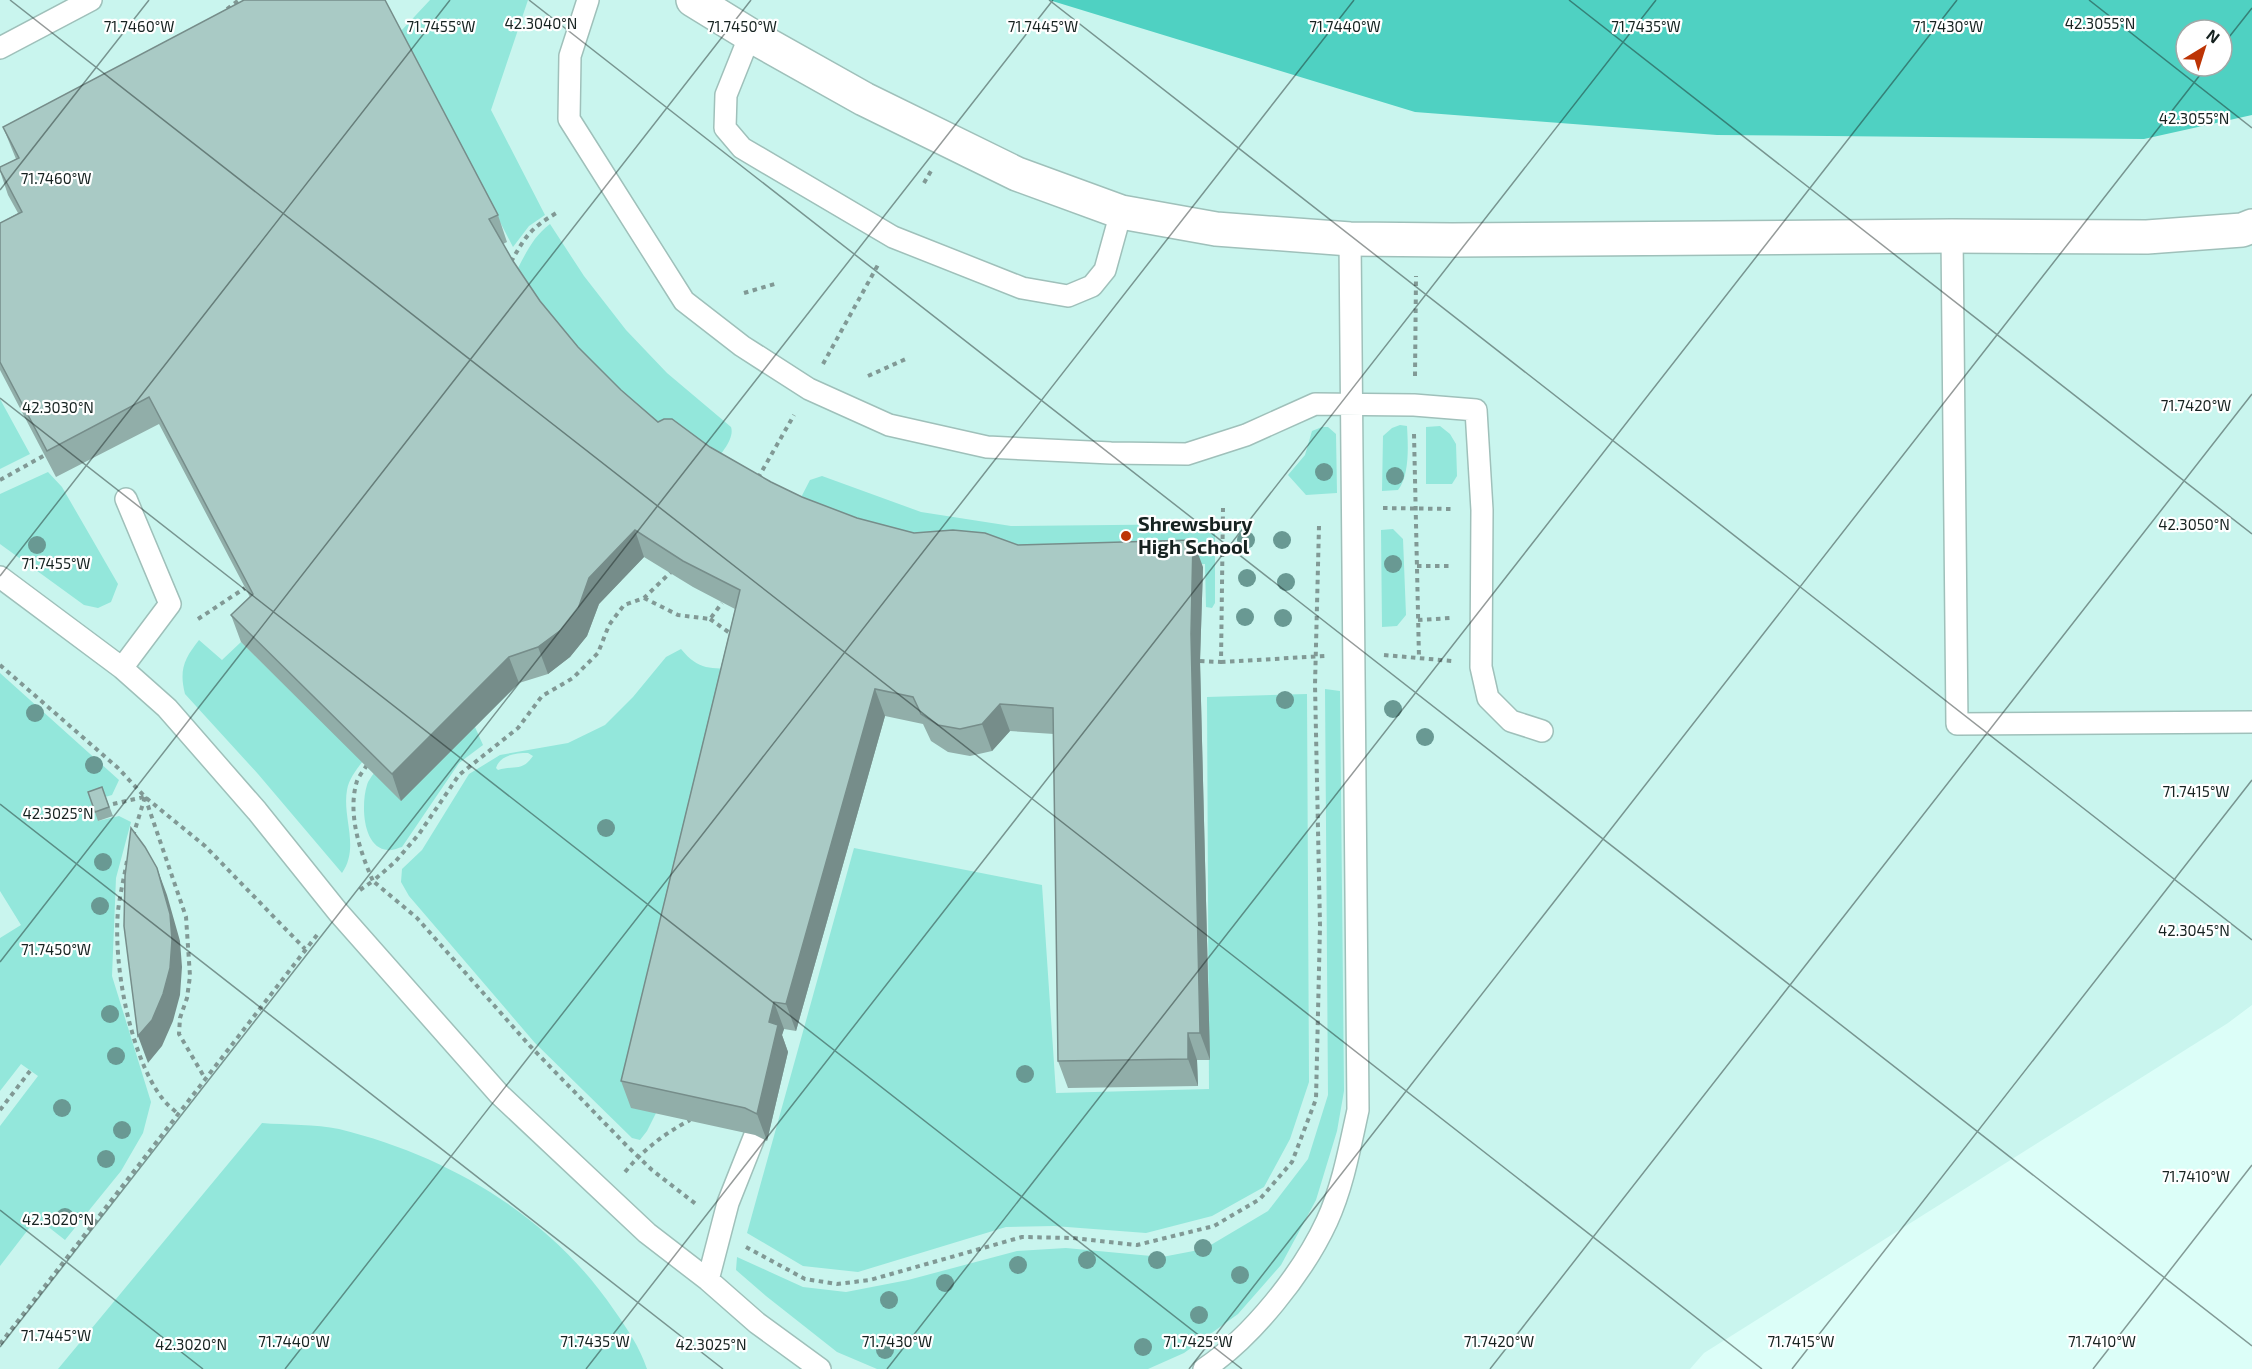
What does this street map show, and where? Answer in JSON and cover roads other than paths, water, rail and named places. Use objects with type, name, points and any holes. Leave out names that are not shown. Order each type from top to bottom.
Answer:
[{"type":"street","points":[[693,0],[864,99],[1017,174],[1121,212],[1216,229],[1350,238],[1416,239],[2147,237],[2242,230],[2252,226]]},
{"type":"lane","points":[[0,48],[91,0]]},
{"type":"lane","points":[[588,0],[570,56],[569,119],[684,301],[742,346],[809,389],[889,426],[987,447],[1187,454],[1246,435],[1315,404],[1476,410],[1482,510],[1481,664],[1488,698],[1510,721],[1542,731]]},
{"type":"lane","points":[[750,35],[726,95],[725,128],[742,148],[893,237],[1022,288],[1068,296],[1092,286],[1105,270],[1121,212]]},
{"type":"lane","points":[[1952,236],[1957,724],[2252,722]]},
{"type":"lane","points":[[1204,1369],[1220,1359],[1260,1321],[1303,1263],[1328,1221],[1346,1164],[1358,1110],[1350,238]]},
{"type":"lane","points":[[122,668],[170,604],[126,499]]},
{"type":"lane","points":[[0,577],[122,668],[167,708],[257,811],[338,912],[500,1094],[647,1233],[708,1280],[758,1323],[820,1369]]},
{"type":"lane","points":[[708,1280],[728,1203],[755,1135]]},
{"type":"place","name":"Shrewsbury High School","points":[[1126,536]]}]
